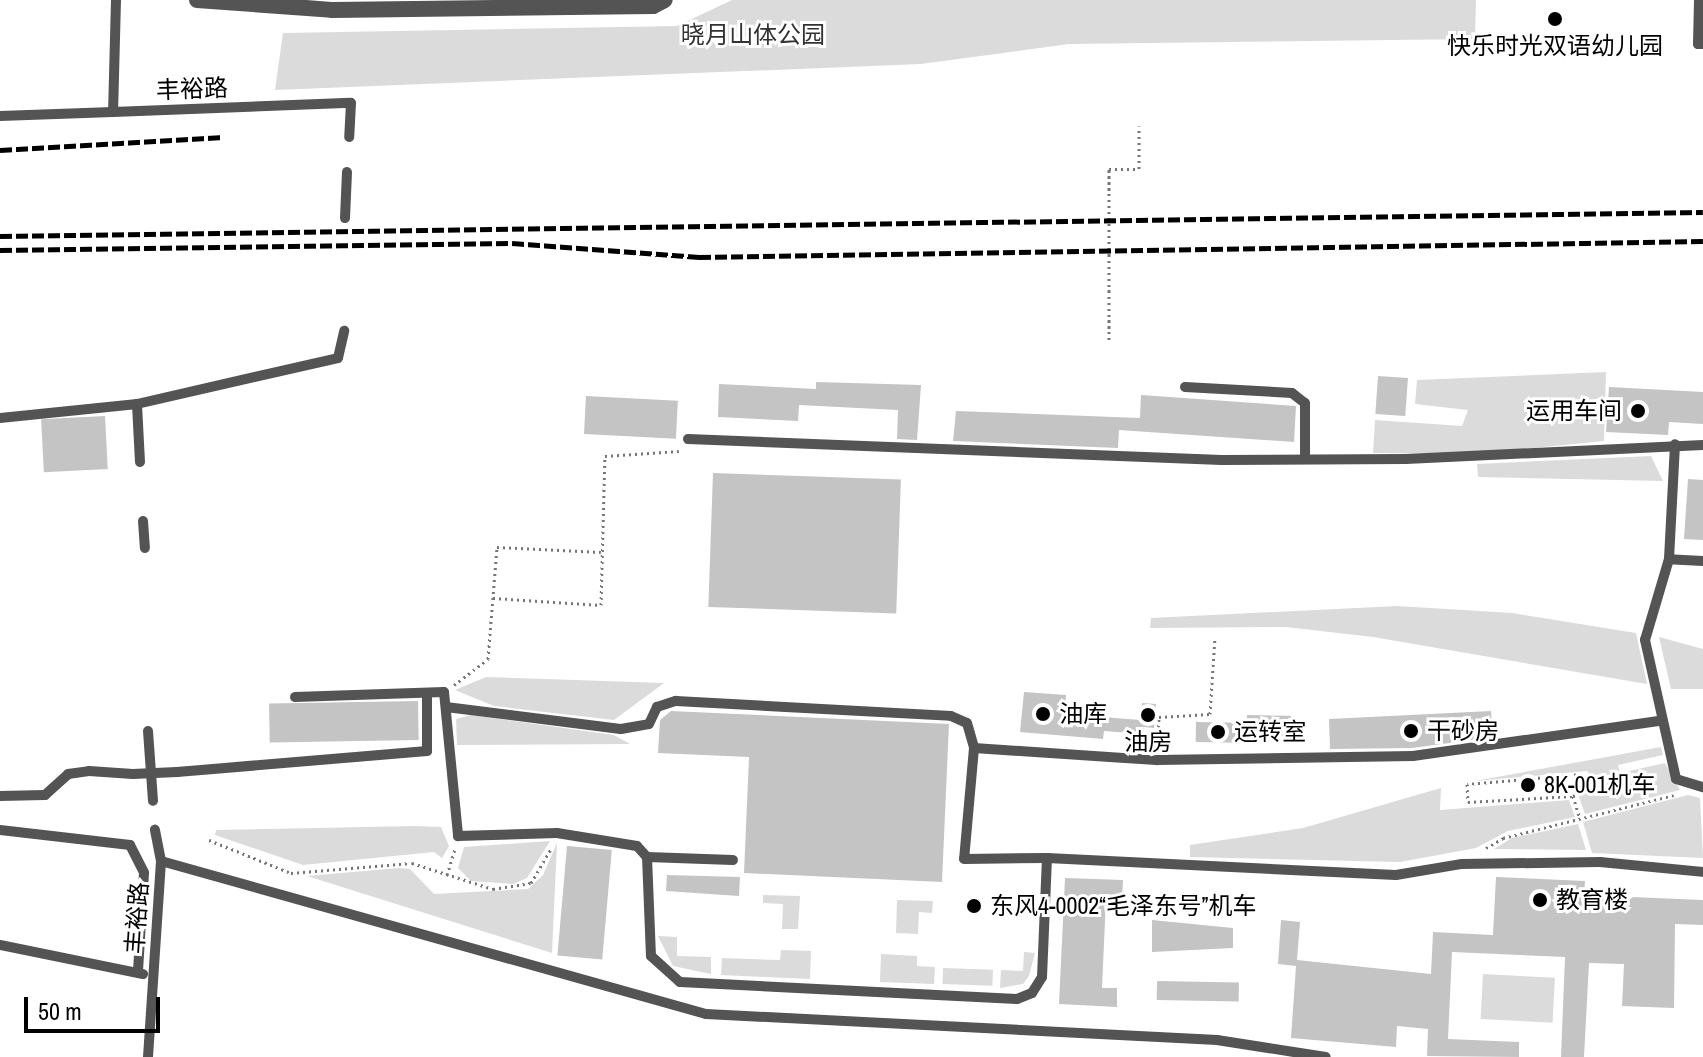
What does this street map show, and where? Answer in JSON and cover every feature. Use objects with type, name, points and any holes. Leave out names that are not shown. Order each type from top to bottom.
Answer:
[{"type":"street","points":[[197,0],[332,10],[653,6],[665,0]]},
{"type":"lane","points":[[0,116],[113,112],[116,0]]},
{"type":"lane","points":[[1699,0],[1698,44],[1703,44]]},
{"type":"lane","name":"丰裕路","points":[[113,112],[351,103],[349,137]]},
{"type":"lane","points":[[345,218],[347,172]]},
{"type":"lane","points":[[0,418],[137,404],[338,358],[344,331]]},
{"type":"lane","points":[[1185,387],[1292,393],[1305,403],[1305,459]]},
{"type":"lane","points":[[137,404],[140,462]]},
{"type":"lane","points":[[688,439],[1305,459],[1703,445]]},
{"type":"lane","points":[[1675,444],[1669,559],[1645,628],[1659,721],[1676,779],[1698,787]]},
{"type":"lane","points":[[143,521],[145,548]]},
{"type":"lane","points":[[1669,559],[1703,561]]},
{"type":"lane","points":[[295,697],[444,692],[458,836],[557,833],[637,846],[647,857],[645,937],[651,956],[680,982],[1017,999],[1032,993],[1042,977],[1047,858]]},
{"type":"lane","points":[[0,796],[45,795],[68,774],[89,771],[133,774],[177,772],[427,751],[427,693]]},
{"type":"lane","points":[[446,707],[621,729],[649,724],[657,707],[676,701],[951,716],[967,723],[974,748],[964,859],[1047,858],[1396,875],[1462,864],[1600,862],[1703,872]]},
{"type":"lane","points":[[974,748],[1157,760],[1413,756],[1659,721]]},
{"type":"lane","points":[[148,731],[153,801]]},
{"type":"lane","points":[[0,830],[130,845],[144,873],[138,972]]},
{"type":"lane","name":"丰裕路","points":[[148,1057],[161,861],[155,830]]},
{"type":"lane","points":[[647,857],[733,860]]},
{"type":"lane","points":[[161,861],[706,1014],[1217,1040],[1326,1057]]},
{"type":"lane","points":[[0,945],[153,976]]},
{"type":"path","points":[[1109,340],[1109,169],[1139,169],[1139,126]]},
{"type":"path","points":[[493,598],[601,605],[605,456],[712,451],[711,439]]},
{"type":"path","points":[[444,692],[488,659],[497,547],[602,552]]},
{"type":"path","points":[[1157,760],[1159,717],[1210,714],[1215,637]]},
{"type":"path","points":[[1582,774],[1584,790],[1573,796],[1468,802],[1467,784],[1582,774]]},
{"type":"path","points":[[1462,864],[1503,838],[1698,787]]},
{"type":"path","points":[[1573,796],[1580,819]]},
{"type":"path","points":[[209,840],[291,873],[412,863],[493,889],[531,883],[557,833]]},
{"type":"path","points":[[447,875],[458,836]]},
{"type":"green space","name":"晓月山体公园","points":[[732,0],[1476,0],[1475,39],[1069,44],[921,64],[275,90],[283,33],[677,26]]},
{"type":"green space","points":[[1606,372],[1604,441],[1475,454],[1373,453],[1375,420],[1462,426],[1468,410],[1415,404],[1417,380]]},
{"type":"green space","points":[[1651,456],[1663,481],[1478,477],[1477,464]]},
{"type":"green space","points":[[1397,606],[1512,613],[1636,633],[1647,684],[1373,637],[1286,627],[1150,628],[1151,618]]},
{"type":"green space","points":[[1659,637],[1703,649],[1703,689],[1671,689]]},
{"type":"green space","points":[[486,677],[664,683],[614,720],[494,706],[455,690]]},
{"type":"green space","points":[[471,715],[614,735],[630,744],[457,745],[456,719]]},
{"type":"green space","points":[[1661,747],[1663,755],[1618,765],[1620,773],[1665,763],[1680,790],[1585,814],[1579,797],[1589,789],[1588,771],[1475,781]]},
{"type":"green space","points":[[1441,788],[1440,810],[1569,800],[1575,817],[1508,831],[1476,848],[1400,862],[1190,857],[1190,845],[1303,828]]},
{"type":"green space","points":[[1688,795],[1700,798],[1703,858],[1592,853],[1583,822]]},
{"type":"green space","points":[[1578,824],[1586,850],[1494,849],[1512,838]]},
{"type":"green space","points":[[441,827],[449,846],[442,858],[434,852],[303,865],[215,835],[216,830]]},
{"type":"green space","points":[[550,841],[527,878],[513,884],[471,881],[458,868],[464,847]]},
{"type":"green space","points":[[557,843],[552,953],[307,876],[398,868],[410,869],[434,894],[528,889],[543,875]]},
{"type":"green space","points":[[763,895],[800,896],[798,929],[782,929],[783,904],[763,903]]},
{"type":"green space","points":[[897,900],[933,901],[932,913],[919,912],[918,934],[896,933]]},
{"type":"green space","points":[[658,936],[677,937],[677,956],[711,957],[711,974],[673,966]]},
{"type":"green space","points":[[781,950],[811,951],[810,979],[721,975],[722,958],[780,960]]},
{"type":"green space","points":[[1024,952],[1035,953],[1029,976],[1023,984],[1000,988],[1001,970],[1023,971]]},
{"type":"green space","points":[[881,954],[917,956],[917,966],[935,967],[934,984],[880,982]]},
{"type":"green space","points":[[943,968],[993,970],[992,986],[942,984]]},
{"type":"green space","points":[[1483,974],[1555,978],[1553,1023],[1481,1019]]},
{"type":"building","points":[[1378,376],[1408,378],[1405,416],[1375,414]]},
{"type":"building","points":[[816,382],[921,385],[917,440],[897,439],[898,410],[799,405],[798,421],[718,417],[719,384],[816,389]]},
{"type":"building","name":"运用车间","points":[[1609,387],[1703,392],[1703,424],[1669,422],[1668,435],[1606,432]]},
{"type":"building","points":[[1141,395],[1296,406],[1294,442],[1119,430],[1118,448],[953,441],[956,411],[1140,418]]},
{"type":"building","points":[[586,396],[678,401],[676,439],[584,434]]},
{"type":"building","points":[[105,416],[108,469],[44,472],[41,419]]},
{"type":"building","points":[[713,473],[901,480],[896,613],[708,607]]},
{"type":"building","points":[[1688,479],[1703,480],[1703,540],[1684,539]]},
{"type":"building","points":[[1024,692],[1066,695],[1065,714],[1140,720],[1142,703],[1156,704],[1154,728],[1144,727],[1143,734],[1104,731],[1103,739],[1020,732]]},
{"type":"building","points":[[418,701],[419,740],[270,743],[269,704]]},
{"type":"building","points":[[671,711],[949,724],[942,882],[744,873],[749,757],[658,753],[660,720]]},
{"type":"building","name":"干砂房","points":[[1491,711],[1493,737],[1412,748],[1330,749],[1329,719]]},
{"type":"building","points":[[1247,715],[1291,716],[1291,736],[1247,735]]},
{"type":"building","name":"运转室","points":[[1196,722],[1241,723],[1241,743],[1196,742]]},
{"type":"building","points":[[567,846],[612,850],[602,960],[557,956]]},
{"type":"building","points":[[667,875],[740,877],[739,896],[666,891]]},
{"type":"building","points":[[1496,877],[1585,881],[1584,895],[1703,900],[1703,925],[1675,924],[1674,1008],[1622,1006],[1624,964],[1589,963],[1584,1057],[1561,1057],[1565,957],[1452,952],[1448,1039],[1519,1042],[1519,1057],[1427,1056],[1428,1029],[1397,1026],[1396,1047],[1291,1038],[1296,966],[1278,964],[1281,920],[1300,922],[1297,960],[1431,974],[1433,932],[1493,935]]},
{"type":"building","points":[[1065,878],[1123,880],[1122,900],[1106,899],[1102,988],[1117,988],[1117,1007],[1059,1004]]},
{"type":"building","points":[[1152,920],[1233,928],[1233,948],[1152,952]]},
{"type":"building","points":[[1157,981],[1239,982],[1239,1001],[1157,1000]]},
{"type":"railway","points":[[0,150],[224,137]]},
{"type":"railway","points":[[0,236],[1703,212]]},
{"type":"railway","points":[[0,250],[512,243],[699,257],[1703,241]]},
{"type":"place","name":"快乐时光双语幼儿园","points":[[1555,19]]},
{"type":"place","name":"运用车间","points":[[1638,411]]},
{"type":"place","name":"油库","points":[[1043,714]]},
{"type":"place","name":"油房","points":[[1148,715]]},
{"type":"place","name":"干砂房","points":[[1411,731]]},
{"type":"place","name":"运转室","points":[[1218,732]]},
{"type":"place","name":"8K-001机车","points":[[1528,785]]},
{"type":"place","name":"教育楼","points":[[1540,900]]},
{"type":"place","name":"东风4-0002“毛泽东号”机车","points":[[974,906]]}]
